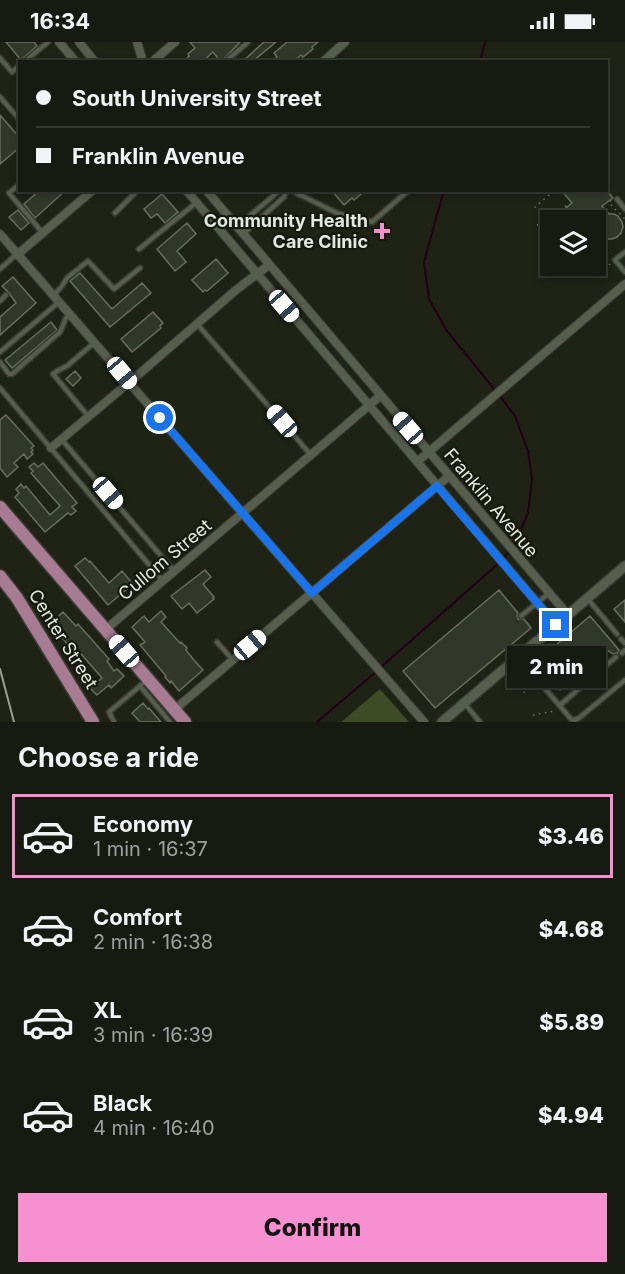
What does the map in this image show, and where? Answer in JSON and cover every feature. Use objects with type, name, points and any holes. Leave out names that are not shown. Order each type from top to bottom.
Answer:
[{"type":"main road","points":[[0,507],[105,630],[144,683],[172,716],[185,722]]},
{"type":"main road","name":"Center Street","points":[[0,576],[24,608],[93,722]]},
{"type":"street","points":[[59,42],[74,60]]},
{"type":"street","points":[[79,42],[93,60]]},
{"type":"street","points":[[137,42],[142,60]]},
{"type":"street","points":[[154,60],[175,42]]},
{"type":"street","points":[[325,60],[345,42]]},
{"type":"street","name":"Franklin Avenue","points":[[188,192],[556,625]]},
{"type":"street","name":"Franklin Avenue","points":[[208,192],[568,615]]},
{"type":"street","points":[[18,254],[84,194]]},
{"type":"street","points":[[0,234],[424,722]]},
{"type":"street","points":[[51,448],[256,273],[269,265]]},
{"type":"street","points":[[417,462],[625,284]]},
{"type":"street","name":"Cullom Street","points":[[105,630],[380,396]]},
{"type":"street","points":[[172,716],[233,660],[449,477]]},
{"type":"street","points":[[442,722],[625,566]]},
{"type":"lane","points":[[26,60],[48,42]]},
{"type":"lane","points":[[227,60],[248,42]]},
{"type":"lane","points":[[0,58],[12,72],[18,67]]},
{"type":"lane","points":[[0,97],[18,118]]},
{"type":"lane","points":[[18,186],[9,193],[43,233]]},
{"type":"lane","points":[[115,213],[136,192]]},
{"type":"lane","points":[[237,227],[278,192]]},
{"type":"lane","points":[[243,234],[288,192]]},
{"type":"lane","points":[[293,192],[339,214],[372,222],[408,192]]},
{"type":"lane","points":[[617,199],[625,209]]},
{"type":"lane","points":[[139,249],[197,203]]},
{"type":"lane","points":[[625,252],[615,260],[625,272]]},
{"type":"lane","points":[[0,269],[18,254]]},
{"type":"lane","points":[[54,295],[67,278],[88,261],[114,290],[140,268]]},
{"type":"lane","points":[[0,301],[6,296]]},
{"type":"lane","points":[[0,352],[60,302]]},
{"type":"lane","points":[[0,362],[9,374],[12,374],[60,332],[66,318],[71,314]]},
{"type":"lane","points":[[197,324],[311,455]]},
{"type":"lane","points":[[89,417],[53,374],[67,366],[95,342]]},
{"type":"lane","points":[[0,388],[162,581]]},
{"type":"lane","points":[[62,439],[174,571]]},
{"type":"lane","points":[[521,616],[549,593]]},
{"type":"lane","points":[[587,598],[625,643]]},
{"type":"lane","points":[[217,642],[233,660]]},
{"type":"lane","points":[[519,657],[571,719],[575,720],[625,680]]},
{"type":"lane","points":[[560,705],[616,657]]},
{"type":"lane","points":[[114,722],[109,712],[144,683]]},
{"type":"lane","points":[[464,703],[480,722]]},
{"type":"path","points":[[608,191],[614,198],[609,202],[625,219]]},
{"type":"path","points":[[543,210],[535,207],[553,192]]},
{"type":"path","points":[[561,210],[567,205]]},
{"type":"path","points":[[606,267],[615,260]]},
{"type":"path","points":[[524,693],[525,687],[531,683]]},
{"type":"path","points":[[533,715],[555,711]]},
{"type":"green space","points":[[380,689],[409,722],[341,722]]},
{"type":"building","points":[[6,42],[34,42],[37,46],[21,60]]},
{"type":"building","points":[[190,42],[240,42],[223,60],[219,60],[213,52],[204,60],[185,60],[195,48]]},
{"type":"building","points":[[264,42],[276,42],[254,60],[244,60]]},
{"type":"building","points":[[287,42],[318,42],[303,57],[301,55],[295,60],[274,60],[277,57],[274,53]]},
{"type":"building","points":[[0,115],[18,136],[18,149],[0,164]]},
{"type":"building","points":[[38,192],[64,192],[35,218],[24,204]]},
{"type":"building","points":[[333,192],[364,192],[354,200],[352,198],[344,205]]},
{"type":"building","points":[[563,192],[608,192],[613,198],[602,206],[606,210],[563,210],[572,203]]},
{"type":"building","points":[[162,194],[178,212],[165,223],[157,214],[151,218],[144,209]]},
{"type":"building","points":[[18,210],[29,223],[21,230],[9,217]]},
{"type":"building","points":[[606,211],[609,214],[618,216],[623,227],[617,237],[606,238]]},
{"type":"building","points":[[187,223],[196,234],[177,251],[186,262],[175,271],[157,249]]},
{"type":"building","points":[[216,259],[228,273],[203,292],[192,280]]},
{"type":"building","points":[[80,273],[112,309],[142,283],[151,293],[110,327],[70,281]]},
{"type":"building","points":[[13,277],[36,303],[0,335],[0,317],[16,303],[2,286]]},
{"type":"building","points":[[153,312],[163,323],[161,328],[132,352],[121,339]]},
{"type":"building","points":[[51,322],[57,330],[12,368],[5,360]]},
{"type":"building","points":[[75,371],[81,378],[73,386],[66,379]]},
{"type":"building","points":[[6,415],[34,446],[31,448],[33,454],[27,459],[24,454],[14,463],[18,467],[7,477],[0,468],[0,420]]},
{"type":"building","points":[[34,463],[38,467],[43,463],[77,503],[72,507],[76,511],[71,515],[68,513],[45,532],[15,497],[19,493],[16,489],[21,484],[24,488],[26,486],[50,515],[60,506],[31,473],[33,471],[29,467]]},
{"type":"building","points":[[85,558],[109,583],[122,571],[133,584],[108,605],[75,566]]},
{"type":"building","points":[[205,570],[211,577],[203,584],[214,599],[197,613],[189,603],[182,609],[171,596]]},
{"type":"building","points":[[499,590],[518,613],[518,619],[524,619],[531,628],[435,708],[403,671]]},
{"type":"building","points":[[625,600],[625,622],[614,609]]},
{"type":"building","points":[[161,611],[166,617],[161,622],[187,648],[186,650],[203,670],[179,691],[140,645],[145,642],[132,627],[144,616],[149,622]]},
{"type":"building","points":[[63,612],[76,626],[78,624],[109,659],[107,661],[114,671],[117,669],[124,676],[111,688],[109,685],[97,695],[90,688],[102,678],[76,648],[72,652],[67,647],[69,646],[58,633],[60,630],[52,622]]},
{"type":"building","points":[[590,616],[619,650],[618,653],[613,654],[607,650],[560,690],[536,662]]},
{"type":"building","points":[[143,703],[161,722],[140,722],[132,713]]},
{"type":"waterway","points":[[480,60],[485,42]]},
{"type":"waterway","points":[[443,192],[424,262],[429,299],[447,331],[495,390]]},
{"type":"waterway","points":[[499,395],[515,416],[528,451],[532,479],[528,513],[514,546]]},
{"type":"waterway","points":[[381,667],[499,563],[510,550]]},
{"type":"waterway","points":[[317,722],[377,671]]},
{"type":"railway","points":[[0,669],[14,722]]},
{"type":"place","name":"Community Health Care Clinic","points":[[382,231]]},
{"type":"route","points":[[160,418],[312,593],[437,486],[556,625]]}]
